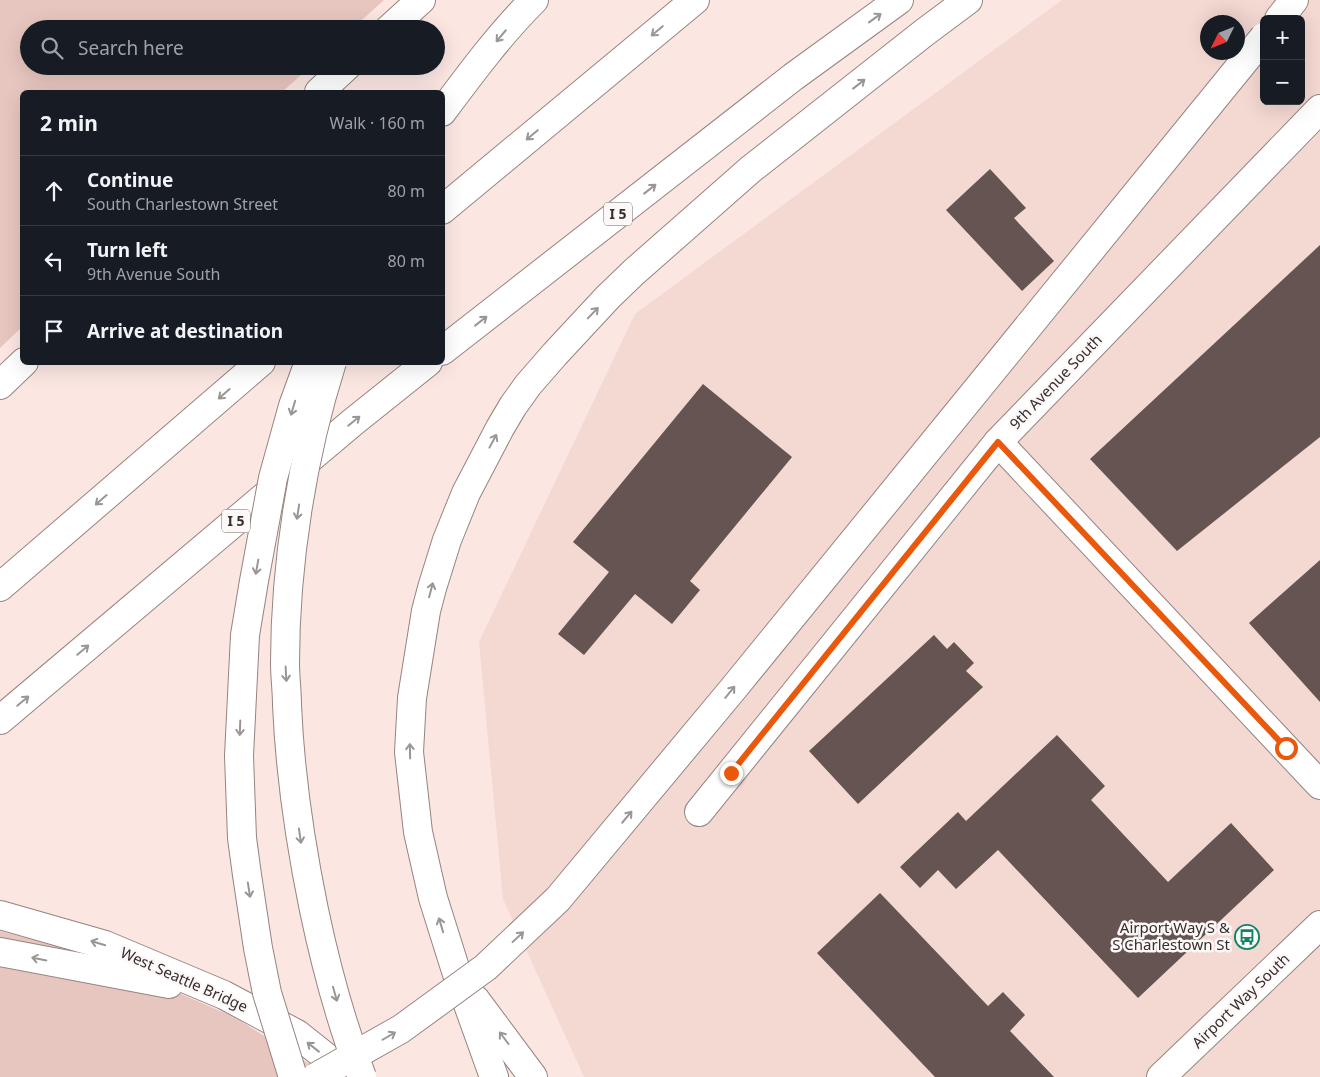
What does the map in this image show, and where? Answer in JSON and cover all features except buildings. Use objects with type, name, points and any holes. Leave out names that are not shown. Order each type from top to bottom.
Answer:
[{"type":"main road","points":[[399,20],[421,0]]},
{"type":"main road","points":[[445,108],[475,68],[534,0]]},
{"type":"main road","points":[[445,208],[695,0]]},
{"type":"main road","name":"I 5","points":[[445,349],[793,77],[899,0]]},
{"type":"main road","points":[[494,1077],[456,971],[433,898],[418,832],[409,752],[412,698],[426,611],[447,540],[466,493],[477,469],[513,406],[528,385],[608,297],[745,174],[968,0]]},
{"type":"main road","points":[[1282,15],[1294,0]]},
{"type":"main road","points":[[316,1077],[401,1029],[486,967],[558,899],[1260,43]]},
{"type":"main road","points":[[321,90],[338,75]]},
{"type":"main road","name":"9th Avenue South","points":[[699,812],[998,442],[1320,109]]},
{"type":"main road","points":[[0,385],[21,365]]},
{"type":"main road","points":[[0,587],[257,365]]},
{"type":"main road","points":[[293,1077],[267,993],[258,948],[242,838],[239,756],[242,670],[251,599],[273,478],[293,406],[308,365]]},
{"type":"main road","points":[[331,365],[322,392],[298,510],[288,595],[285,665],[289,743],[302,848],[331,981],[355,1061],[362,1077]]},
{"type":"main road","name":"I 5","points":[[0,720],[353,422],[424,365]]},
{"type":"main road","points":[[998,442],[1320,785]]},
{"type":"main road","name":"West Seattle Bridge","points":[[0,915],[105,945],[224,994],[296,1034],[352,1077]]},
{"type":"main road","name":"Airport Way South","points":[[1161,1077],[1320,925]]},
{"type":"main road","points":[[0,952],[224,994]]},
{"type":"main road","points":[[456,971],[533,1077]]},
{"type":"shaded area","points":[[0,0],[384,0],[362,20],[20,20],[20,75],[301,75],[284,90],[20,90],[20,329],[0,348]]},
{"type":"shaded area","points":[[1062,0],[1320,0],[1320,1077],[584,1077],[503,899],[479,642],[635,314]]},
{"type":"shaded area","points":[[0,931],[89,954],[234,1017],[330,1077],[0,1077]]},
{"type":"place","name":"Airport Way S & S Charlestown St","points":[[1247,937]]},
{"type":"route","points":[[731,773],[998,442],[1286,748]]}]
